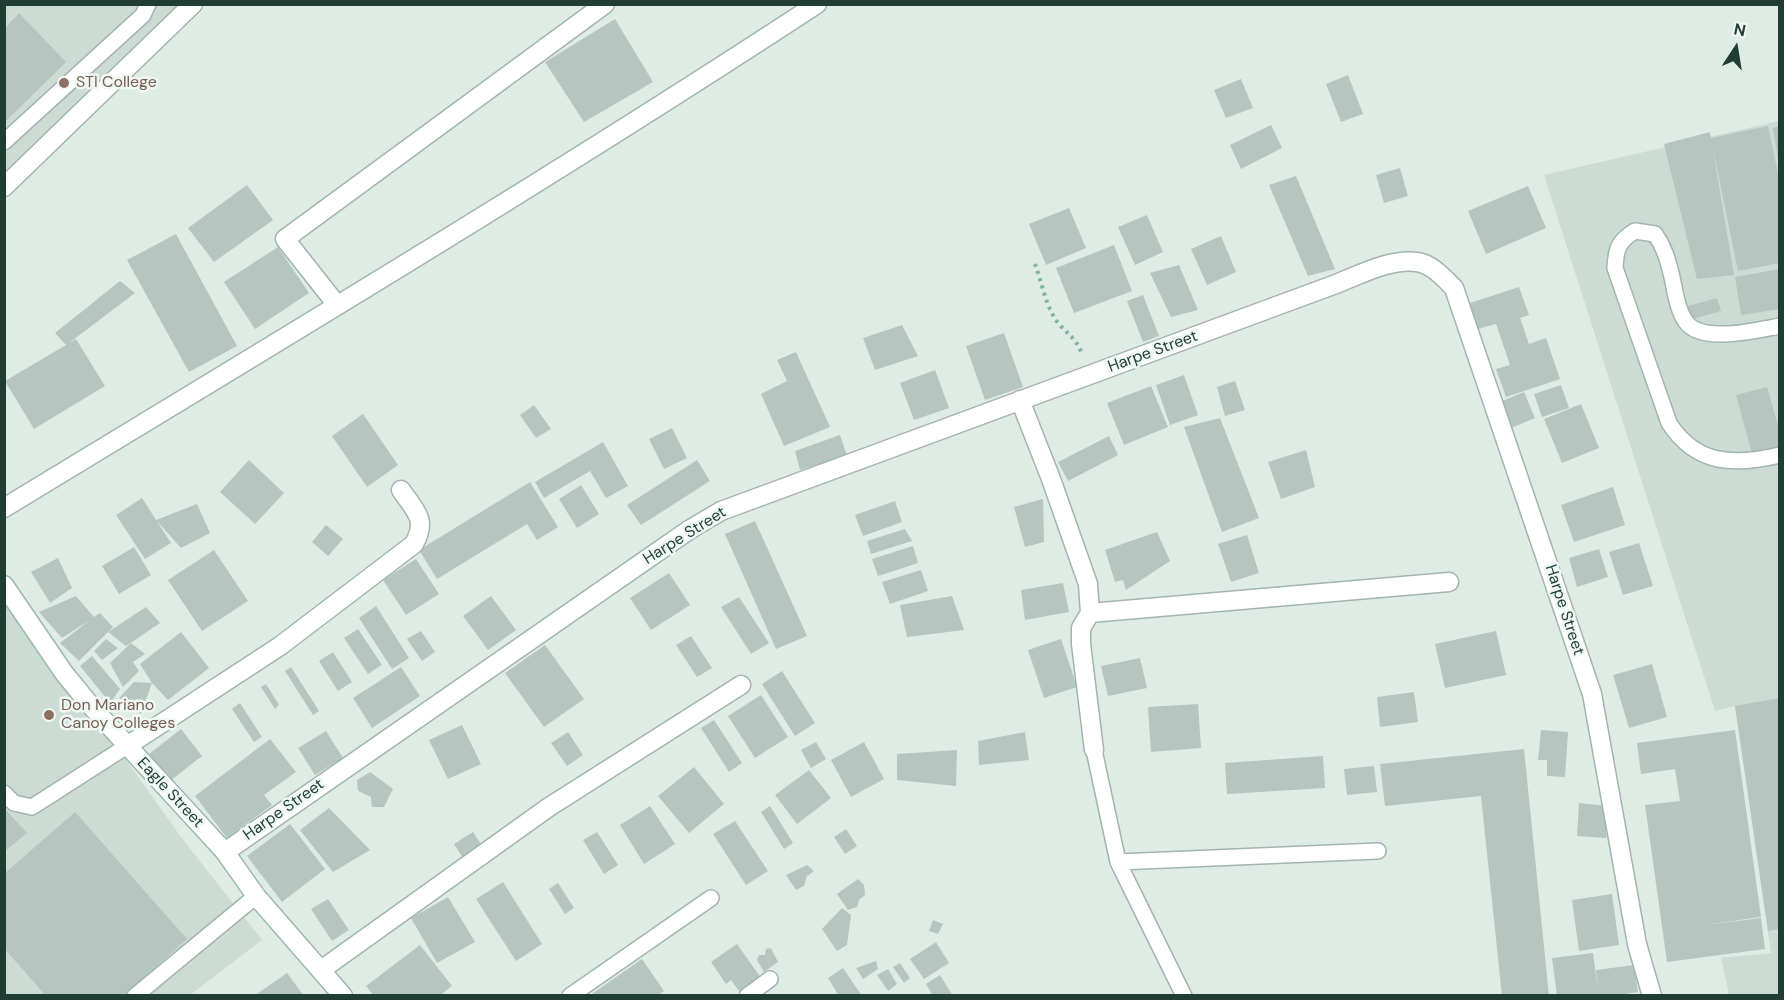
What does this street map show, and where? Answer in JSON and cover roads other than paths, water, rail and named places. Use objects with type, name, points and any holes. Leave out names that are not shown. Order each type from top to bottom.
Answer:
[{"type":"street","points":[[4,187],[193,4]]},
{"type":"street","points":[[337,305],[285,239],[605,4]]},
{"type":"street","points":[[4,508],[337,305],[817,4]]},
{"type":"street","name":"Harpe Street","points":[[225,852],[689,530],[721,511],[1390,264],[1417,262],[1436,270],[1454,288],[1592,694],[1637,944],[1652,996]]},
{"type":"street","points":[[1020,400],[1084,574],[1090,613],[1081,628],[1081,644],[1094,750]]},
{"type":"street","points":[[127,746],[280,646],[414,543],[421,531],[421,521],[401,490]]},
{"type":"street","points":[[1090,613],[1449,582]]},
{"type":"street","name":"Eagle Street","points":[[4,585],[64,673],[127,746],[225,852],[256,896],[343,996]]},
{"type":"street","points":[[321,970],[549,807],[741,685]]},
{"type":"lane","points":[[4,142],[143,15],[148,4]]},
{"type":"lane","points":[[1779,326],[1729,335],[1695,329],[1686,322],[1679,307],[1664,246],[1655,234],[1635,231],[1622,239],[1616,249],[1615,268],[1668,423],[1679,439],[1703,455],[1723,459],[1750,462],[1779,454]]},
{"type":"lane","points":[[4,793],[14,803],[32,807],[127,746]]},
{"type":"lane","points":[[1094,750],[1118,862],[1185,993]]},
{"type":"lane","points":[[1118,862],[1378,851]]},
{"type":"lane","points":[[135,996],[256,896]]},
{"type":"lane","points":[[570,996],[711,898]]},
{"type":"lane","points":[[747,996],[770,980]]},
{"type":"place","name":"STI College","points":[[64,83]]},
{"type":"place","name":"Don Mariano Canoy Colleges","points":[[49,715]]}]
